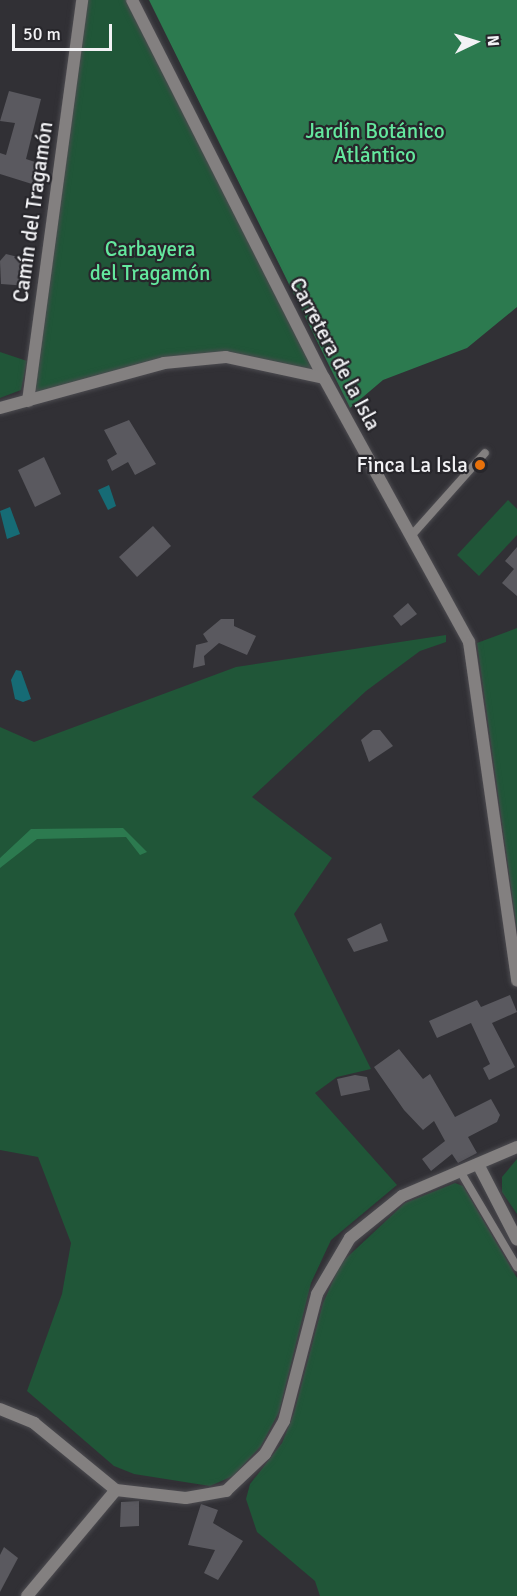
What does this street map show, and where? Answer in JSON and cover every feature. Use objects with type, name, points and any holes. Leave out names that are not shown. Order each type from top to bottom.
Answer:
[{"type":"street","name":"Camín del Tragamón","points":[[28,401],[82,0]]},
{"type":"street","name":"Carretera de la Isla","points":[[132,0],[324,378],[469,642],[475,666],[517,981]]},
{"type":"street","points":[[0,408],[164,363],[226,357],[324,378]]},
{"type":"street","points":[[0,1409],[34,1423],[116,1490],[208,1497],[241,1480],[266,1454],[284,1421],[316,1294],[332,1263],[350,1238],[402,1196],[517,1147]]},
{"type":"street","points":[[478,1164],[517,1240]]},
{"type":"street","points":[[27,1596],[116,1490]]},
{"type":"lane","points":[[411,536],[485,453]]},
{"type":"lane","points":[[460,1171],[517,1267]]},
{"type":"green space","name":"Carbayera del Tragamón","points":[[82,0],[132,0],[324,378],[253,358],[164,363],[28,401]]},
{"type":"green space","name":"Jardín Botánico Atlántico","points":[[149,0],[517,0],[517,307],[467,348],[383,380],[350,408]]},
{"type":"green space","points":[[0,352],[27,361],[21,390],[0,398]]},
{"type":"green space","points":[[508,500],[517,509],[517,535],[479,576],[457,555]]},
{"type":"green space","points":[[517,628],[517,930],[477,643]]},
{"type":"green space","points":[[446,635],[446,642],[420,651],[366,691],[252,797],[332,858],[294,914],[371,1069],[337,1077],[315,1093],[397,1185],[331,1240],[311,1283],[279,1412],[261,1446],[233,1476],[210,1486],[134,1474],[114,1466],[27,1391],[62,1294],[71,1243],[38,1157],[0,1150],[0,727],[34,742],[236,667]]},
{"type":"green space","points":[[123,828],[147,852],[140,855],[126,837],[37,839],[0,868],[0,858],[31,829]]},
{"type":"green space","points":[[517,1159],[517,1214],[502,1192],[502,1177]]},
{"type":"green space","points":[[455,1183],[463,1186],[517,1278],[517,1596],[320,1596],[315,1581],[257,1532],[246,1499],[250,1484],[282,1443],[294,1413],[323,1303],[341,1263],[405,1203]]},
{"type":"water","points":[[109,485],[116,506],[108,510],[98,490]]},
{"type":"water","points":[[10,507],[20,534],[7,539],[0,511]]},
{"type":"water","points":[[16,670],[21,671],[31,699],[23,702],[15,699],[11,680]]},
{"type":"building","points":[[9,91],[41,99],[26,159],[38,163],[32,184],[0,174],[0,153],[6,155],[15,123],[0,121]]},
{"type":"building","points":[[6,254],[34,261],[28,286],[1,284],[0,261]]},
{"type":"building","points":[[129,420],[156,464],[135,475],[128,462],[112,471],[107,460],[117,454],[104,430]]},
{"type":"building","points":[[44,457],[61,494],[35,507],[18,470]]},
{"type":"building","points":[[153,526],[171,546],[137,577],[119,557]]},
{"type":"building","points":[[517,547],[517,596],[502,583],[514,569],[505,561]]},
{"type":"building","points":[[408,603],[417,614],[401,626],[393,616]]},
{"type":"building","points":[[221,619],[234,619],[234,626],[256,636],[247,655],[219,643],[204,656],[205,665],[193,668],[196,645],[208,642],[203,634]]},
{"type":"building","points":[[373,730],[380,730],[393,746],[369,762],[361,740]]},
{"type":"building","points":[[381,923],[388,941],[354,952],[347,939]]},
{"type":"building","points":[[510,995],[517,1012],[492,1023],[515,1067],[489,1080],[483,1068],[490,1064],[471,1023],[437,1038],[429,1021],[477,1000],[481,1007]]},
{"type":"building","points":[[399,1049],[423,1079],[430,1074],[455,1117],[491,1099],[500,1115],[497,1122],[468,1137],[477,1153],[458,1163],[452,1154],[431,1171],[422,1159],[445,1141],[434,1121],[423,1130],[404,1110],[374,1067]]},
{"type":"building","points":[[355,1075],[367,1077],[370,1090],[341,1096],[337,1079]]},
{"type":"building","points":[[139,1501],[139,1526],[120,1527],[121,1502]]},
{"type":"building","points":[[201,1504],[218,1510],[213,1523],[243,1541],[218,1580],[204,1573],[215,1550],[188,1545]]},
{"type":"building","points":[[4,1547],[18,1558],[0,1592],[0,1555]]},
{"type":"place","name":"Finca La Isla","points":[[480,465]]}]
